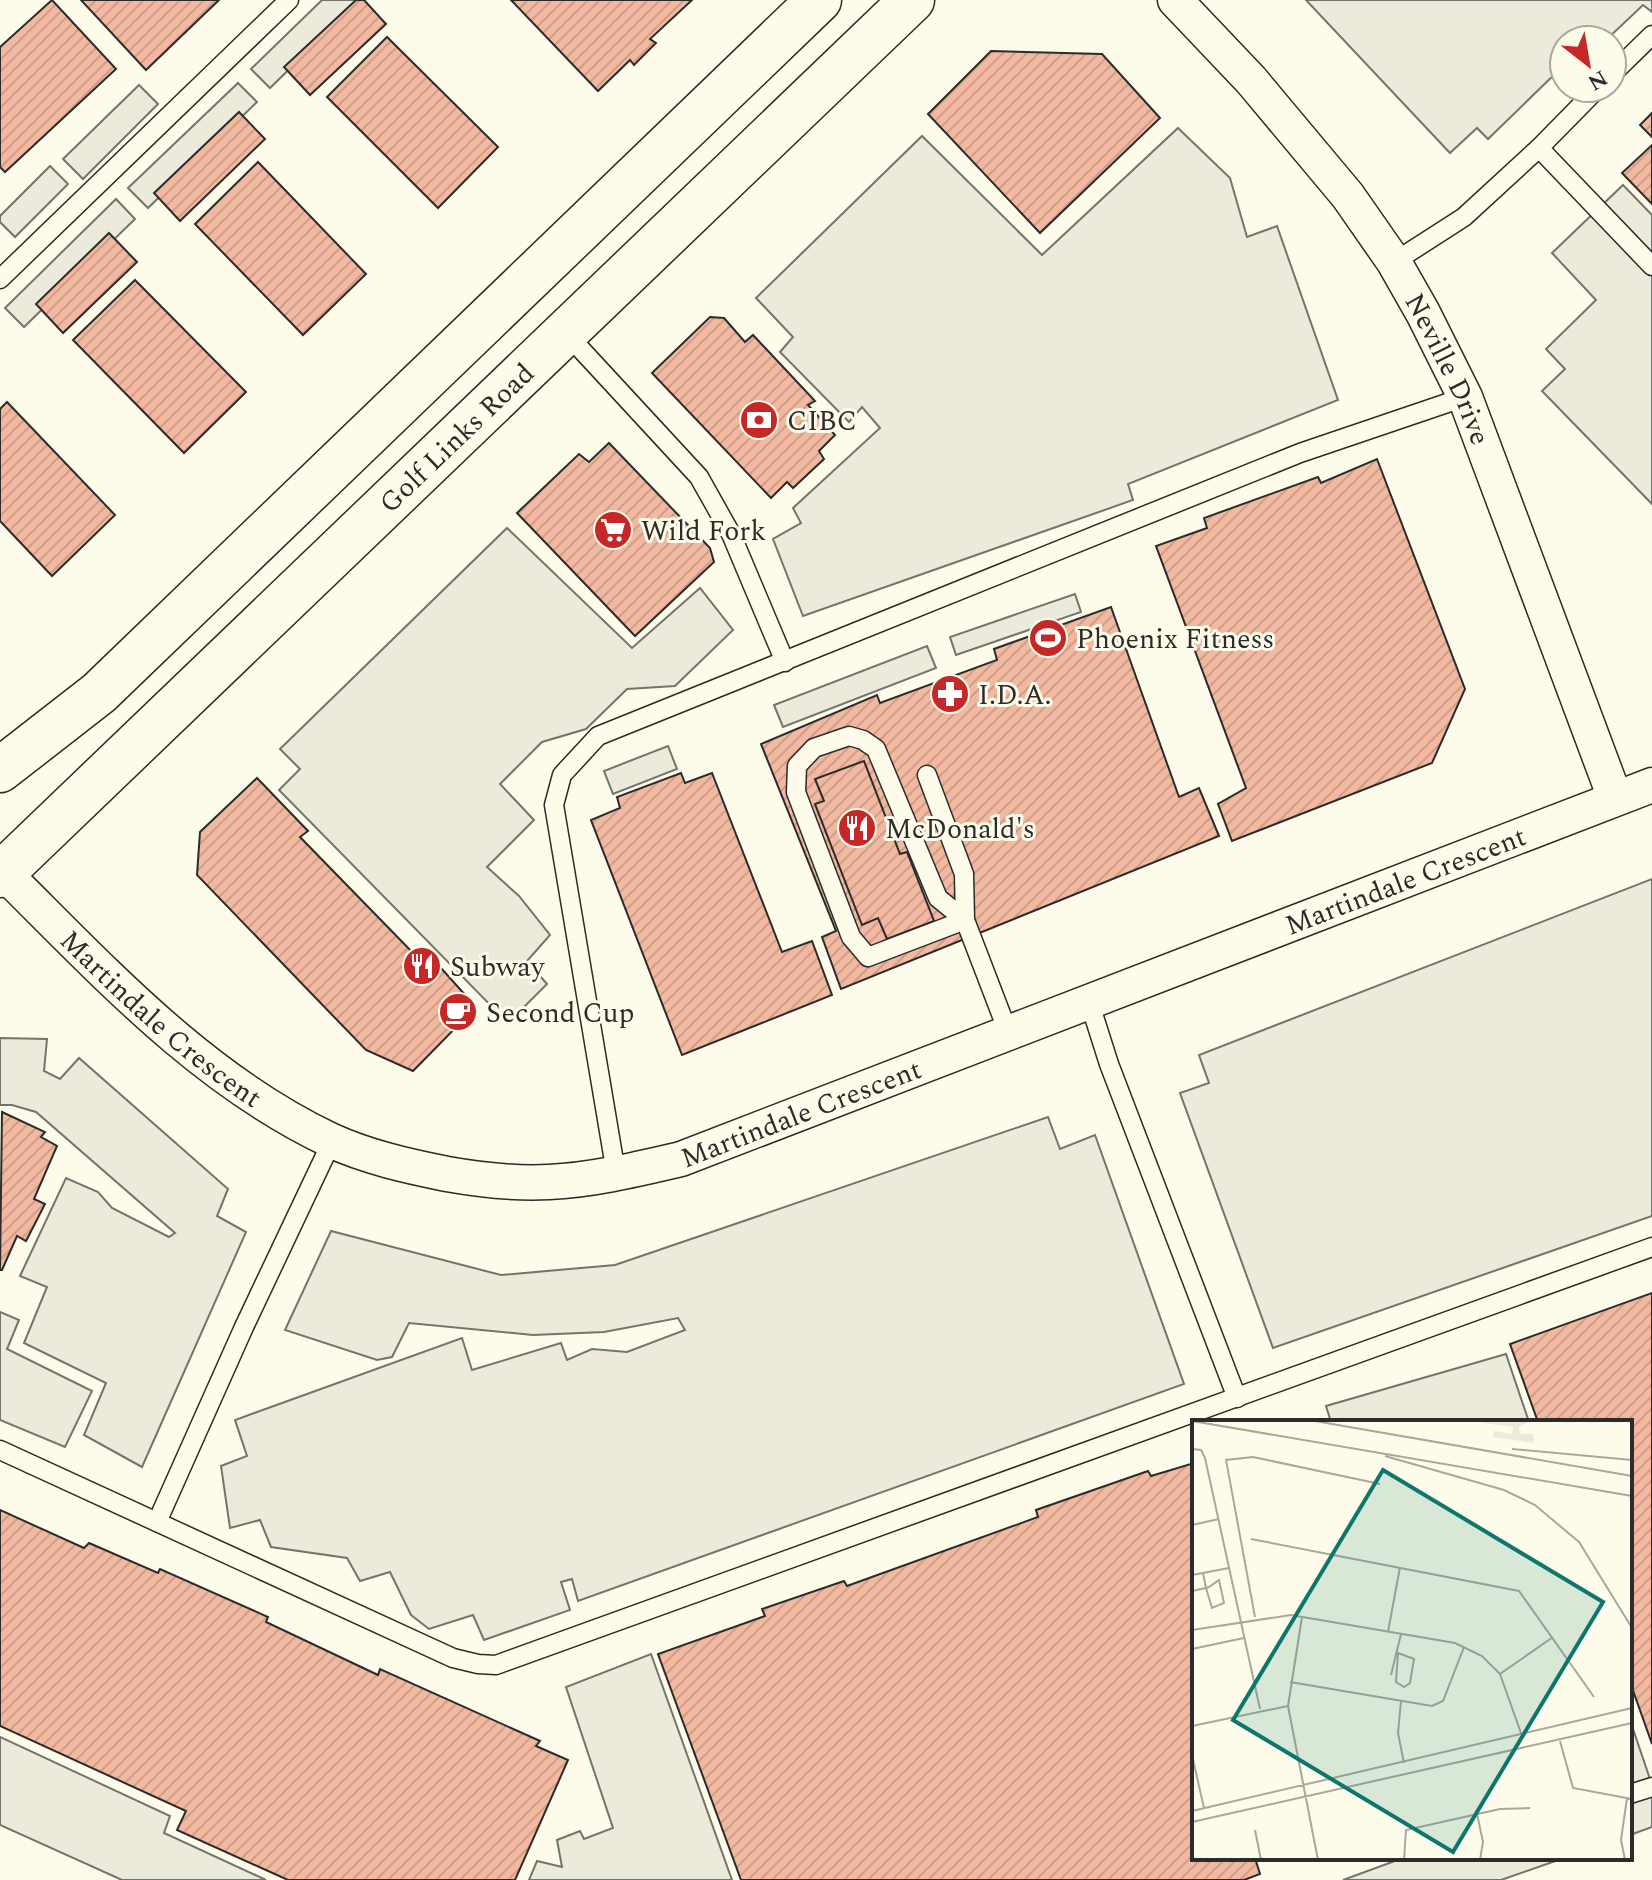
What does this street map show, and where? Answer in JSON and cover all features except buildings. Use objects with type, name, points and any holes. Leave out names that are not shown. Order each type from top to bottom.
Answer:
[{"type":"main road","points":[[0,770],[99,693],[819,0]]},
{"type":"main road","name":"Golf Links Road","points":[[1,873],[912,0]]},
{"type":"street","name":"Neville Drive","points":[[1175,0],[1251,80],[1348,196],[1394,262],[1465,397],[1615,798]]},
{"type":"street","name":"Martindale Crescent","points":[[1,873],[186,1047],[265,1104],[332,1141],[403,1165],[491,1182],[550,1182],[616,1173],[681,1159],[1652,785]]},
{"type":"lane","points":[[0,279],[289,0]]},
{"type":"lane","points":[[1628,58],[1652,35]]},
{"type":"lane","points":[[1394,262],[1464,217],[1582,104]]},
{"type":"lane","points":[[1539,148],[1652,266]]},
{"type":"lane","points":[[565,332],[699,477],[731,534],[785,662]]},
{"type":"lane","points":[[616,1173],[554,805],[562,775],[598,736],[1300,453],[1465,397]]},
{"type":"lane","points":[[849,736],[863,740],[876,749],[938,898],[965,920],[868,957],[851,937],[796,792],[797,766],[814,748],[849,736]]},
{"type":"lane","points":[[927,775],[964,874],[965,920],[1008,1032]]},
{"type":"lane","points":[[1089,1001],[1109,1064],[1237,1398]]},
{"type":"lane","points":[[157,1522],[332,1141]]},
{"type":"lane","points":[[0,1450],[453,1658],[496,1665],[1652,1247]]},
{"type":"lane","points":[[1632,1793],[1652,1787]]},
{"type":"shaded area","points":[[322,0],[360,0],[270,88],[251,69]]},
{"type":"shaded area","points":[[1306,0],[1652,0],[1652,12],[1643,5],[1623,24],[1548,24],[1548,81],[1488,139],[1477,128],[1450,153]]},
{"type":"shaded area","points":[[238,83],[257,102],[148,208],[128,188]]},
{"type":"shaded area","points":[[139,85],[158,104],[83,179],[63,159]]},
{"type":"shaded area","points":[[1178,128],[1230,178],[1247,237],[1277,226],[1338,400],[1128,484],[1133,500],[803,616],[773,539],[801,523],[793,508],[880,428],[862,407],[849,422],[780,352],[793,337],[756,298],[922,136],[1042,255]]},
{"type":"shaded area","points":[[50,166],[68,184],[15,237],[0,222],[0,216]]},
{"type":"shaded area","points":[[1623,185],[1652,215],[1652,504],[1542,391],[1565,369],[1546,349],[1596,300],[1552,253]]},
{"type":"shaded area","points":[[116,199],[135,219],[24,327],[5,308]]},
{"type":"shaded area","points":[[507,528],[632,648],[700,588],[733,630],[675,686],[627,689],[586,729],[542,742],[500,784],[534,820],[487,867],[519,896],[550,935],[527,961],[547,984],[508,1023],[279,790],[300,769],[280,749]]},
{"type":"shaded area","points":[[1075,594],[1081,612],[956,655],[950,637]]},
{"type":"shaded area","points":[[927,646],[936,668],[783,727],[774,705]]},
{"type":"shaded area","points":[[668,746],[677,769],[613,794],[604,771]]},
{"type":"shaded area","points":[[1652,879],[1652,1216],[1273,1348],[1180,1093],[1209,1083],[1199,1055]]},
{"type":"shaded area","points":[[0,1038],[47,1039],[44,1071],[60,1079],[79,1058],[228,1189],[217,1216],[246,1232],[142,1467],[84,1435],[106,1383],[24,1343],[47,1287],[20,1276],[66,1178],[98,1192],[112,1208],[169,1237],[175,1233],[36,1112],[0,1105]]},
{"type":"shaded area","points":[[1048,1117],[1060,1149],[1095,1135],[1184,1384],[578,1601],[572,1579],[561,1582],[570,1610],[484,1640],[473,1615],[429,1629],[411,1615],[390,1572],[360,1581],[347,1558],[271,1547],[260,1520],[230,1528],[221,1466],[247,1456],[235,1420],[462,1338],[472,1370],[561,1343],[567,1360],[592,1349],[627,1352],[685,1330],[678,1318],[604,1332],[533,1335],[409,1323],[392,1357],[377,1360],[285,1330],[331,1231],[501,1275],[615,1265]]},
{"type":"shaded area","points":[[0,1312],[19,1320],[7,1349],[92,1391],[65,1447],[0,1420]]},
{"type":"shaded area","points":[[1506,1354],[1528,1420],[1330,1420],[1326,1406]]},
{"type":"shaded area","points":[[651,1654],[732,1880],[529,1880],[537,1861],[562,1867],[557,1840],[580,1831],[584,1839],[613,1828],[566,1687]]},
{"type":"shaded area","points":[[1632,1726],[1652,1785],[1652,1827],[1632,1834]]},
{"type":"shaded area","points":[[0,1737],[170,1816],[164,1833],[266,1880],[122,1880],[0,1825]]},
{"type":"shaded area","points":[[1398,1860],[1558,1860],[1501,1880],[1343,1880]]},
{"type":"place","name":"CIBC","points":[[759,420]]},
{"type":"place","name":"Wild Fork","points":[[613,530]]},
{"type":"place","name":"Phoenix Fitness","points":[[1048,638]]},
{"type":"place","name":"I.D.A.","points":[[950,694]]},
{"type":"place","name":"McDonald's","points":[[857,828]]},
{"type":"place","name":"Subway","points":[[422,966]]},
{"type":"place","name":"Second Cup","points":[[458,1012]]}]
